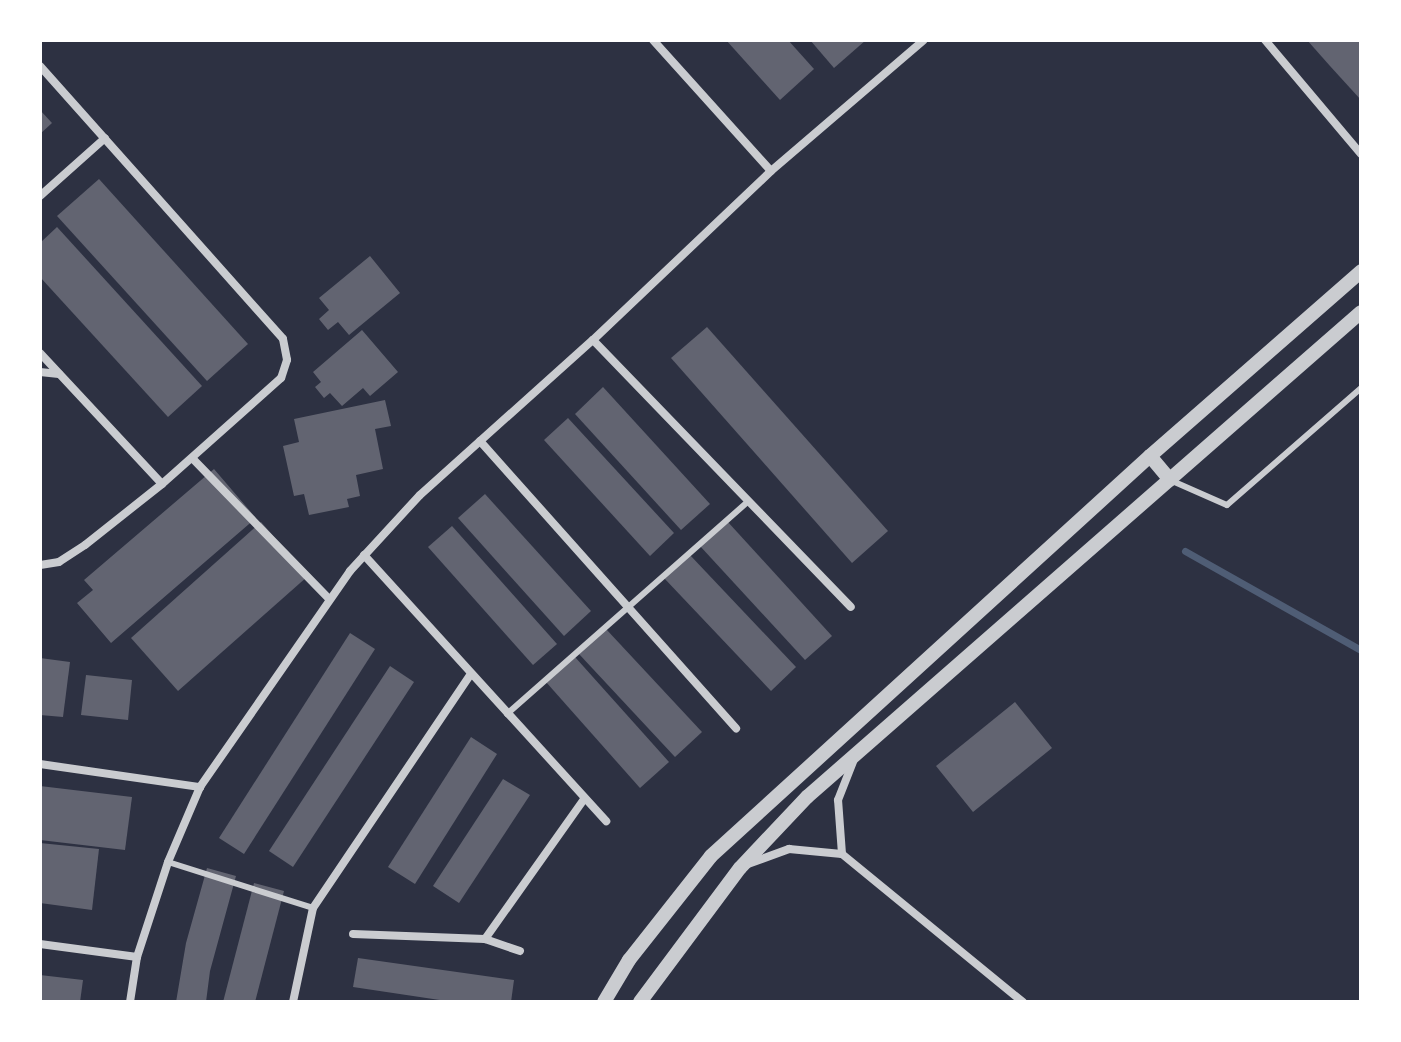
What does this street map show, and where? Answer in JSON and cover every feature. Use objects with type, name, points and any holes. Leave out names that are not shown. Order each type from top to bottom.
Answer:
[{"type":"street","points":[[653,40],[771,171]]},
{"type":"street","points":[[130,1002],[137,957],[168,862],[200,787],[329,599],[364,555],[420,495],[593,340],[771,171],[924,40]]},
{"type":"street","points":[[1265,40],[1361,154]]},
{"type":"street","points":[[40,66],[283,339],[287,360],[281,378],[193,459],[59,562],[40,565]]},
{"type":"street","points":[[40,196],[105,138]]},
{"type":"street","points":[[604,1002],[629,960],[711,856],[1150,456],[1361,271]]},
{"type":"street","points":[[640,1002],[740,868],[807,797],[1361,312]]},
{"type":"street","points":[[593,340],[851,607]]},
{"type":"street","points":[[40,353],[162,484]]},
{"type":"street","points":[[40,372],[59,374]]},
{"type":"street","points":[[480,441],[736,728]]},
{"type":"street","points":[[1150,456],[1170,480]]},
{"type":"street","points":[[193,459],[329,599]]},
{"type":"street","points":[[364,555],[606,821]]},
{"type":"street","points":[[293,1002],[313,908],[470,675]]},
{"type":"street","points":[[842,854],[838,800],[854,757]]},
{"type":"street","points":[[40,764],[200,787]]},
{"type":"street","points":[[485,939],[584,799]]},
{"type":"street","points":[[740,868],[789,849],[842,854],[1023,1002]]},
{"type":"street","points":[[353,934],[485,939],[520,951]]},
{"type":"street","points":[[40,944],[137,957]]},
{"type":"lane","points":[[1170,480],[1227,505],[1361,388]]},
{"type":"lane","points":[[507,714],[749,501]]},
{"type":"lane","points":[[168,862],[313,908]]},
{"type":"building","points":[[726,40],[788,40],[814,69],[780,100]]},
{"type":"building","points":[[810,40],[866,40],[834,68]]},
{"type":"building","points":[[1307,40],[1361,40],[1361,100],[1330,66]]},
{"type":"building","points":[[40,110],[52,123],[40,134]]},
{"type":"building","points":[[99,179],[248,344],[207,381],[57,216]]},
{"type":"building","points":[[57,227],[202,386],[168,417],[40,277],[40,243]]},
{"type":"building","points":[[370,256],[400,293],[349,335],[338,322],[328,330],[319,319],[329,310],[319,298]]},
{"type":"building","points":[[707,327],[888,531],[852,563],[671,358]]},
{"type":"building","points":[[362,330],[398,372],[370,396],[363,388],[342,406],[330,393],[324,398],[315,387],[321,382],[313,372]]},
{"type":"building","points":[[603,387],[710,504],[681,530],[575,414]]},
{"type":"building","points":[[385,400],[391,426],[375,429],[383,469],[356,475],[360,496],[347,499],[349,507],[309,515],[304,494],[294,496],[283,446],[299,442],[294,419]]},
{"type":"building","points":[[568,418],[674,533],[650,556],[544,440]]},
{"type":"building","points":[[214,469],[256,518],[111,643],[77,603],[93,590],[84,580]]},
{"type":"building","points":[[485,494],[591,611],[564,636],[458,518]]},
{"type":"building","points":[[727,521],[832,636],[805,660],[700,546]]},
{"type":"building","points":[[261,522],[308,576],[178,691],[131,638]]},
{"type":"building","points":[[452,526],[557,644],[533,665],[428,547]]},
{"type":"building","points":[[689,554],[796,667],[771,691],[664,578]]},
{"type":"building","points":[[606,629],[702,732],[675,757],[579,654]]},
{"type":"building","points":[[350,633],[375,649],[244,854],[219,838]]},
{"type":"building","points":[[575,657],[669,762],[640,788],[546,682]]},
{"type":"building","points":[[40,658],[70,662],[63,717],[40,715]]},
{"type":"building","points":[[390,666],[414,682],[293,867],[269,851]]},
{"type":"building","points":[[86,675],[132,680],[128,720],[81,715]]},
{"type":"building","points":[[1015,702],[1052,748],[973,812],[936,766]]},
{"type":"building","points":[[471,737],[497,754],[415,884],[388,867]]},
{"type":"building","points":[[503,779],[530,795],[459,903],[433,886]]},
{"type":"building","points":[[40,786],[132,797],[125,850],[40,840]]},
{"type":"building","points":[[40,843],[99,849],[92,910],[40,903]]},
{"type":"building","points":[[207,868],[236,876],[210,971],[206,1002],[176,1002],[186,943]]},
{"type":"building","points":[[254,883],[284,891],[255,1002],[223,1002]]},
{"type":"building","points":[[358,958],[514,980],[511,1002],[453,1002],[353,987]]},
{"type":"building","points":[[40,975],[83,980],[80,1002],[40,1002]]},
{"type":"waterway","points":[[1185,551],[1361,650]]}]
